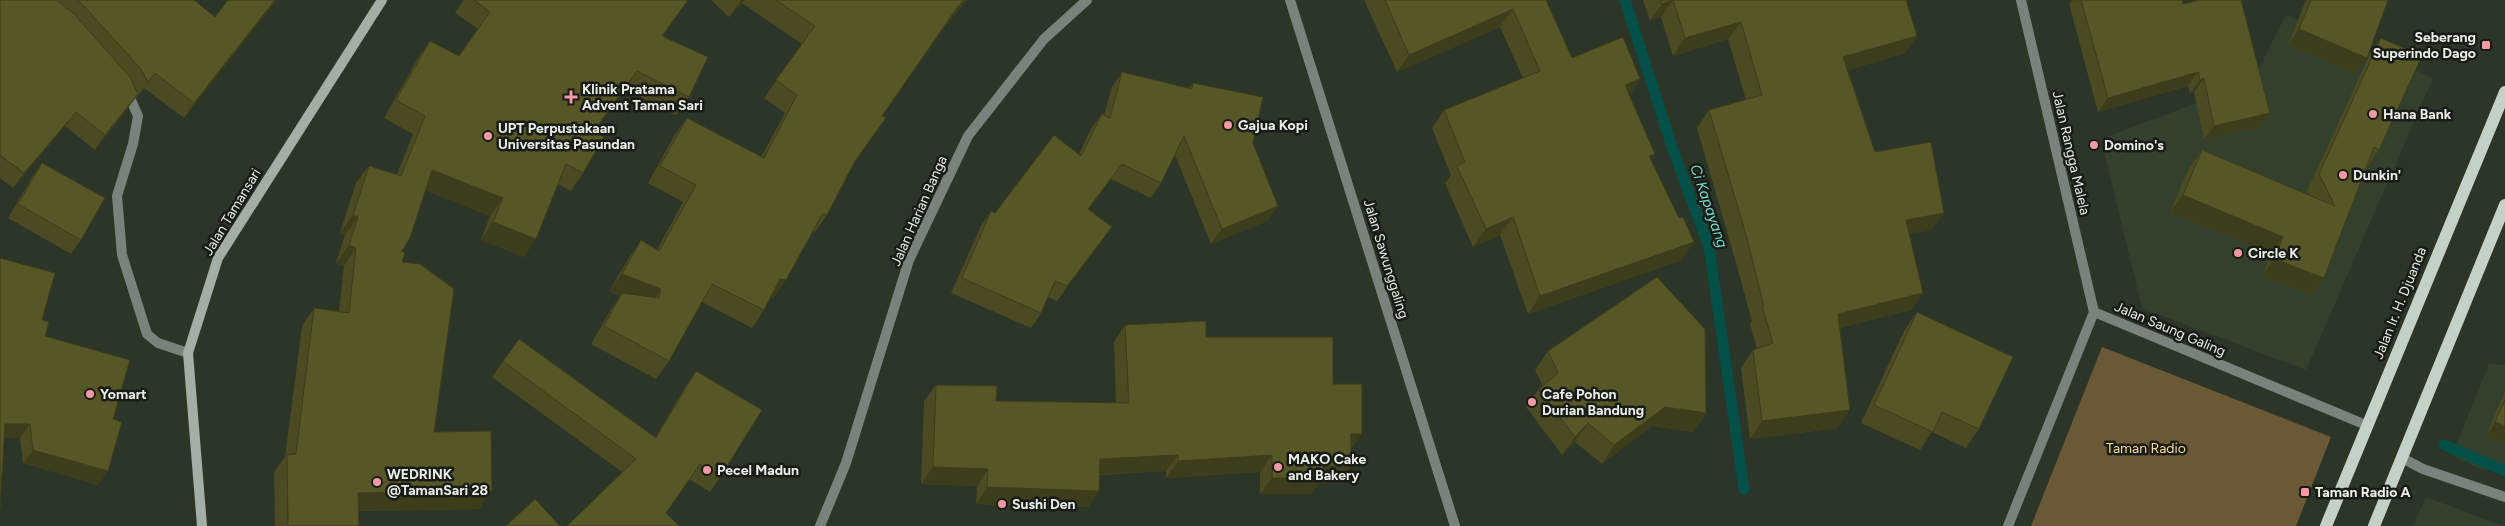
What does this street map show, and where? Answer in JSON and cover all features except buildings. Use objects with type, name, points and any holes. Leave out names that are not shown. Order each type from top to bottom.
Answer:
[{"type":"main road","name":"Jalan Tamansari","points":[[202,526],[188,353],[218,258],[382,0]]},
{"type":"main road","name":"Jalan Ir. H. Djuanda","points":[[2326,526],[2366,425],[2505,92]]},
{"type":"main road","points":[[2374,526],[2505,205]]},
{"type":"street","name":"Jalan Harian Banga","points":[[820,526],[846,463],[909,260],[968,136],[1044,39],[1087,0]]},
{"type":"street","name":"Jalan Sawunggaling","points":[[1290,0],[1455,526]]},
{"type":"street","name":"Jalan Rangga Malela","points":[[2021,0],[2094,312]]},
{"type":"street","points":[[120,81],[126,88],[138,116],[133,144],[117,196],[122,255],[147,334],[158,343],[188,353]]},
{"type":"street","name":"Jalan Saung Galing","points":[[2008,526],[2094,312],[2366,425]]},
{"type":"street","points":[[2402,458],[2423,469],[2505,497]]},
{"type":"shaded area","points":[[2286,15],[2433,78],[2306,370],[2142,308],[2101,139],[2252,82]]},
{"type":"shaded area","points":[[2489,364],[2505,365],[2505,474],[2476,467],[2452,455]]},
{"type":"shaded area","points":[[2426,497],[2503,526],[2413,526]]},
{"type":"green space","name":"Taman Radio","points":[[2102,347],[2331,437],[2296,526],[2031,526]]},
{"type":"waterway","name":"Ci Kapayang","points":[[1625,0],[1673,150],[1709,247],[1744,489]]},
{"type":"waterway","points":[[2444,445],[2505,471]]},
{"type":"place","name":"Seberang Superindo Dago","points":[[2486,45]]},
{"type":"place","name":"Klinik Pratama Advent Taman Sari","points":[[571,97]]},
{"type":"place","name":"Hana Bank","points":[[2373,114]]},
{"type":"place","name":"Gajua Kopi","points":[[1228,125]]},
{"type":"place","name":"UPT Perpustakaan Universitas Pasundan","points":[[488,136]]},
{"type":"place","name":"Domino's","points":[[2094,145]]},
{"type":"place","name":"Dunkin'","points":[[2343,175]]},
{"type":"place","name":"Circle K","points":[[2238,253]]},
{"type":"place","name":"Yomart","points":[[90,394]]},
{"type":"place","name":"Cafe Pohon Durian Bandung","points":[[1532,402]]},
{"type":"place","name":"MAKO Cake and Bakery","points":[[1278,467]]},
{"type":"place","name":"Pecel Madun","points":[[707,470]]},
{"type":"place","name":"WEDRINK @TamanSari 28","points":[[377,482]]},
{"type":"place","name":"Taman Radio A","points":[[2305,492]]},
{"type":"place","name":"Sushi Den","points":[[1002,504]]}]
